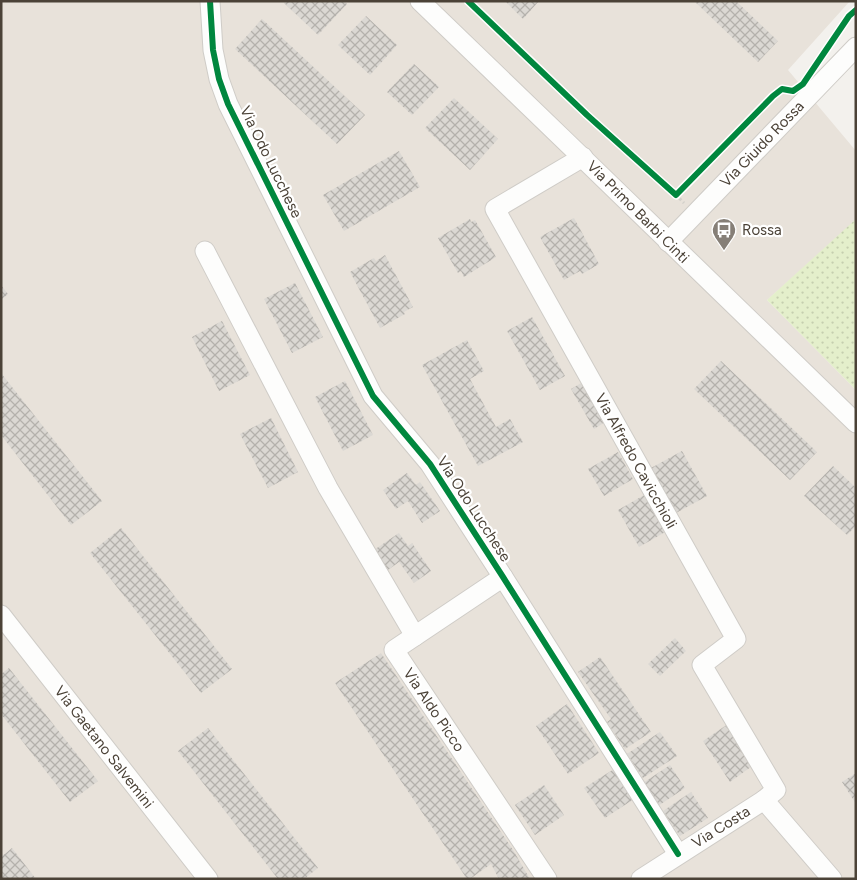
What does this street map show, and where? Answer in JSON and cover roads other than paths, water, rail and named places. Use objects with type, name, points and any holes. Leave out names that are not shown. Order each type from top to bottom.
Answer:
[{"type":"street","name":"Via Odo Lucchese","points":[[210,1],[213,50],[219,79],[228,104],[373,396],[430,464],[504,576],[678,854]]},
{"type":"street","name":"Via Primo Barbi Cinti","points":[[420,1],[856,423]]},
{"type":"street","name":"Via Giuido Rossa","points":[[668,242],[856,47]]},
{"type":"street","name":"Via Alfredo Cavicchioli","points":[[583,157],[495,210],[736,639],[702,665],[770,795]]},
{"type":"street","points":[[205,251],[328,488],[415,636]]},
{"type":"street","name":"Via Aldo Picco","points":[[504,576],[394,650],[547,879]]},
{"type":"street","name":"Via Gaetano Salvemini","points":[[1,616],[208,879]]},
{"type":"street","name":"Via Costa","points":[[641,879],[770,795]]},
{"type":"street","points":[[770,795],[832,879]]},
{"type":"place","name":"Rossa","points":[[724,251]]}]
